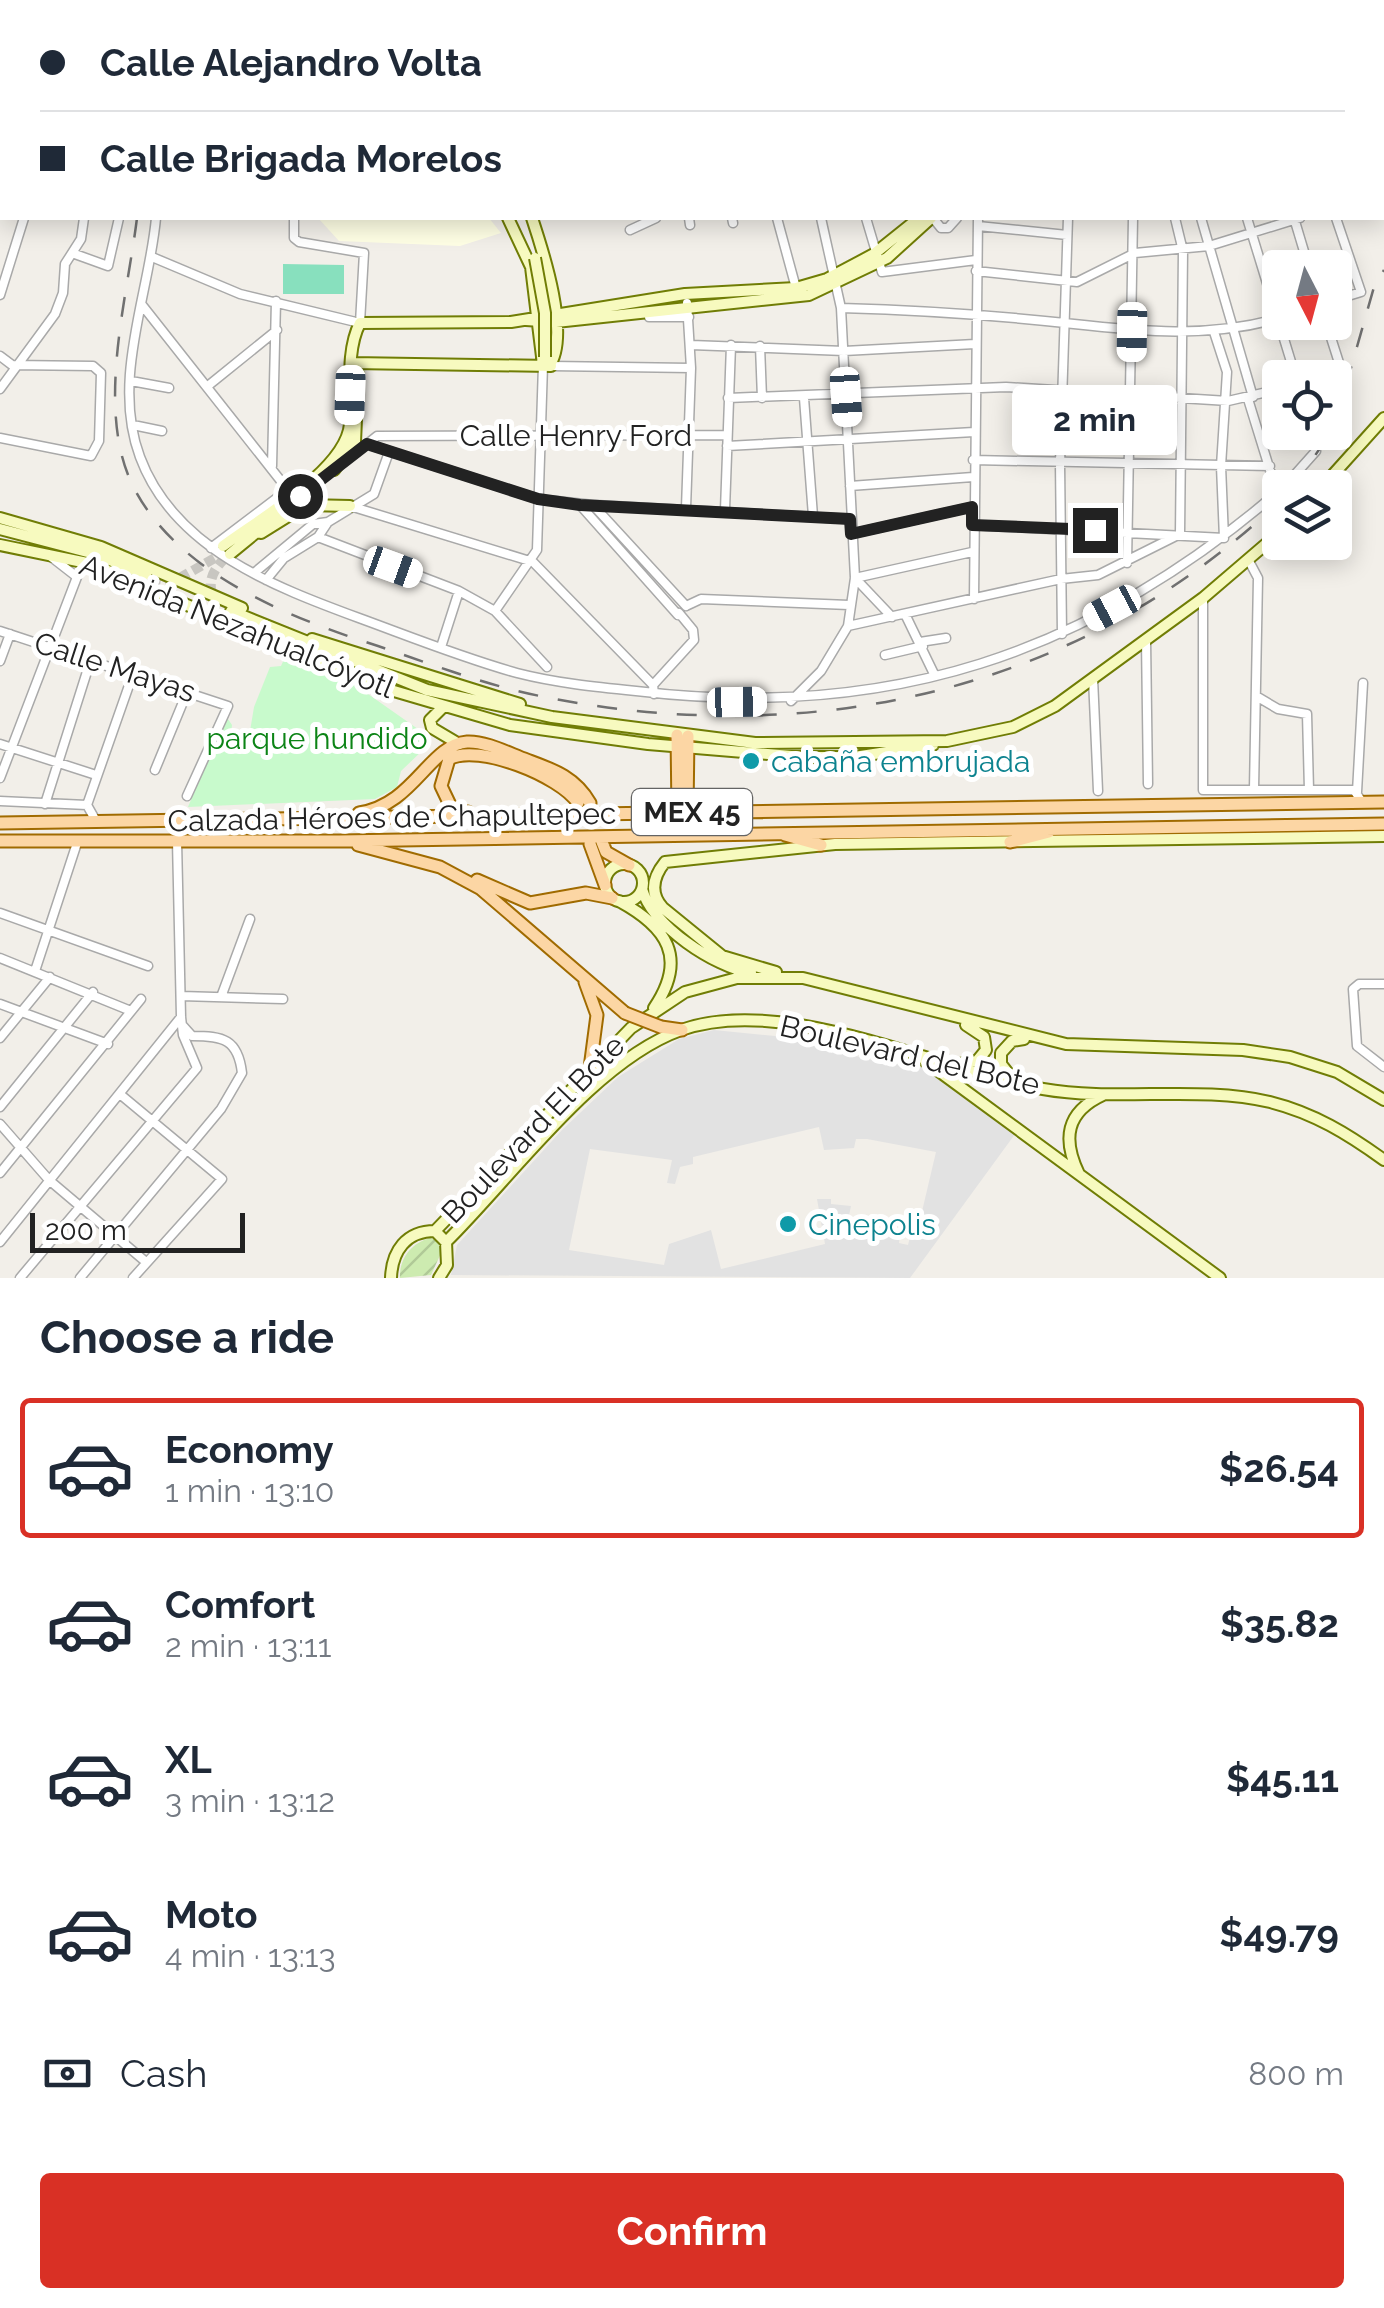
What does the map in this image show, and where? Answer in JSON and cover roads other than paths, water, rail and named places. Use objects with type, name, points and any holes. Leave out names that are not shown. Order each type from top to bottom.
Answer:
[{"type":"main road","points":[[512,220],[525,246],[538,296],[547,364]]},
{"type":"main road","points":[[512,220],[530,245],[540,279],[547,364]]},
{"type":"main road","points":[[529,220],[546,289],[547,364]]},
{"type":"main road","points":[[530,220],[555,317],[554,355],[547,364]]},
{"type":"main road","points":[[875,260],[913,220]]},
{"type":"main road","points":[[555,317],[798,298],[901,248],[930,220]]},
{"type":"main road","points":[[228,548],[344,453],[357,431],[354,349],[360,323],[620,314],[837,280]]},
{"type":"main road","points":[[538,296],[552,294]]},
{"type":"main road","points":[[355,363],[547,364]]},
{"type":"main road","points":[[1337,470],[1384,418]]},
{"type":"main road","points":[[228,548],[344,453]]},
{"type":"main road","points":[[228,548],[306,504],[350,506]]},
{"type":"main road","name":"Avenida Nezahualcóyotl","points":[[0,518],[79,539],[297,633],[448,685],[628,728]]},
{"type":"main road","name":"Avenida Nezahualcóyotl","points":[[0,532],[141,576]]},
{"type":"main road","name":"Avenida Nezahualcóyotl","points":[[0,544],[92,564],[370,684],[443,708],[543,730],[648,744],[682,741]]},
{"type":"main road","name":"Avenida Nezahualcóyotl","points":[[231,611],[428,690],[552,717],[649,731],[682,741],[832,758],[921,749],[1013,728],[1094,678],[1262,549]]},
{"type":"main road","points":[[172,598],[184,596],[186,584]]},
{"type":"main road","points":[[202,611],[196,600],[206,594]]},
{"type":"main road","points":[[443,708],[430,720],[432,728],[458,744]]},
{"type":"main road","points":[[648,744],[649,731]]},
{"type":"main road","points":[[682,741],[682,812]]},
{"type":"main road","points":[[316,820],[389,806],[444,751],[458,744],[477,743],[559,772],[578,786],[584,803],[566,787],[540,774],[472,752],[449,759],[442,771],[443,796],[452,809],[486,816]]},
{"type":"main road","name":"Calzada Héroes de Chapultepec","points":[[0,823],[316,820],[1360,797],[1384,802]]},
{"type":"main road","name":"Calzada Héroes de Chapultepec","points":[[0,840],[339,840],[1384,824]]},
{"type":"main road","points":[[1010,842],[1068,827]]},
{"type":"main road","points":[[771,831],[821,845]]},
{"type":"main road","points":[[339,840],[440,868],[530,903],[586,893],[633,900],[666,862],[821,845],[1384,836]]},
{"type":"main road","points":[[648,1014],[670,978],[670,950],[653,926],[616,900],[605,885],[596,843],[640,874],[652,911],[714,964],[767,976]]},
{"type":"main road","points":[[605,885],[612,869],[629,865]]},
{"type":"main road","points":[[440,868],[481,889],[625,1013],[661,1027],[682,1030]]},
{"type":"main road","points":[[654,880],[656,901],[712,950],[786,976]]},
{"type":"main road","name":"Boulevard del Bote","points":[[648,1014],[710,984],[786,976],[1030,1038],[1290,1057],[1337,1072],[1384,1100]]},
{"type":"main road","points":[[584,978],[597,1016],[590,1068]]},
{"type":"main road","name":"Boulevard El Bote","points":[[392,1278],[392,1263],[409,1238],[435,1230],[590,1068],[648,1014]]},
{"type":"main road","points":[[945,1014],[979,1031],[987,1044],[985,1055],[977,1062],[954,1065]]},
{"type":"main road","name":"Boulevard del Bote","points":[[446,1242],[602,1080],[636,1052],[682,1030],[718,1022],[780,1022],[1042,1088],[1268,1102],[1325,1120],[1384,1160]]},
{"type":"main road","points":[[1015,1080],[1001,1064],[1001,1053],[1012,1041],[1030,1038]]},
{"type":"main road","points":[[916,1055],[1220,1278]]},
{"type":"main road","points":[[1080,1175],[1069,1149],[1068,1126],[1083,1106],[1107,1094]]},
{"type":"main road","points":[[435,1230],[446,1242],[442,1277]]},
{"type":"street","points":[[0,294],[21,220]]},
{"type":"street","points":[[0,389],[55,314],[72,254],[81,240],[84,220]]},
{"type":"street","points":[[72,254],[108,266],[119,220]]},
{"type":"street","points":[[156,220],[131,381],[133,425],[149,475],[266,580],[440,648],[518,673],[722,701],[791,701],[935,676],[1018,653],[1132,598],[1224,538],[1262,505]]},
{"type":"street","points":[[152,257],[240,294],[360,323],[365,259],[359,249],[294,238],[294,220]]},
{"type":"street","points":[[630,230],[652,220]]},
{"type":"street","points":[[778,220],[796,288]]},
{"type":"street","points":[[791,701],[821,671],[848,626],[855,578],[841,308],[822,220]]},
{"type":"street","points":[[866,220],[875,260],[882,272],[976,260]]},
{"type":"street","points":[[934,220],[941,228],[948,228],[955,220]]},
{"type":"street","points":[[1062,634],[1060,463],[1068,220]]},
{"type":"street","points":[[1127,563],[1133,220]]},
{"type":"street","points":[[1175,220],[1183,251],[1180,534]]},
{"type":"street","points":[[1202,220],[1272,470]]},
{"type":"street","points":[[1248,220],[1262,264]]},
{"type":"street","points":[[976,271],[1064,281],[1100,274],[1135,253],[1209,246],[1290,220]]},
{"type":"street","points":[[1297,220],[1304,250]]},
{"type":"street","points":[[1337,220],[1347,250]]},
{"type":"street","points":[[974,600],[973,387],[978,222],[1067,235]]},
{"type":"street","points":[[1352,265],[1361,292],[1352,295]]},
{"type":"street","points":[[272,466],[276,301]]},
{"type":"street","points":[[142,305],[209,384],[288,490]]},
{"type":"street","points":[[686,508],[691,368],[687,305]]},
{"type":"street","points":[[841,308],[975,316],[1132,332],[1234,331],[1262,323]]},
{"type":"street","points":[[209,384],[276,330]]},
{"type":"street","points":[[1214,332],[1226,372],[1228,402],[1221,466],[1224,538]]},
{"type":"street","points":[[691,345],[844,351],[975,344]]},
{"type":"street","points":[[726,510],[731,345]]},
{"type":"street","points":[[760,346],[762,398]]},
{"type":"street","points":[[0,356],[19,366],[93,366],[100,373],[97,451],[85,456],[0,438]]},
{"type":"street","points":[[495,611],[538,550],[547,364],[691,368]]},
{"type":"street","points":[[131,381],[170,388]]},
{"type":"street","points":[[728,398],[846,397],[973,387],[1228,402],[1262,394]]},
{"type":"street","points":[[804,398],[813,516]]},
{"type":"street","points":[[133,425],[162,431]]},
{"type":"street","points":[[727,446],[974,432]]},
{"type":"street","name":"Calle Henry Ford","points":[[344,453],[377,436],[728,435]]},
{"type":"street","points":[[367,444],[538,499],[580,505],[850,519]]},
{"type":"street","points":[[1298,470],[1316,450]]},
{"type":"street","points":[[266,580],[284,558],[318,537],[328,522],[374,494],[389,452]]},
{"type":"street","points":[[973,460],[1270,466]]},
{"type":"street","points":[[228,548],[288,490],[314,477]]},
{"type":"street","points":[[850,486],[973,477]]},
{"type":"street","points":[[580,505],[692,630],[694,640],[653,689]]},
{"type":"street","points":[[593,505],[686,606]]},
{"type":"street","points":[[350,506],[530,561],[653,689]]},
{"type":"street","points":[[851,534],[972,507]]},
{"type":"street","points":[[254,573],[313,524],[328,522]]},
{"type":"street","points":[[972,525],[1224,538]]},
{"type":"street","points":[[848,626],[1061,579],[1098,575],[1180,534]]},
{"type":"street","points":[[318,537],[459,591],[495,611],[547,667]]},
{"type":"street","points":[[0,778],[77,577],[58,566],[47,552]]},
{"type":"street","points":[[855,578],[972,552]]},
{"type":"street","points":[[1249,562],[1258,578],[1254,789]]},
{"type":"street","points":[[855,578],[892,617]]},
{"type":"street","points":[[440,648],[459,591]]},
{"type":"street","points":[[1203,598],[1202,790],[1309,790],[1360,797],[1362,683]]},
{"type":"street","points":[[678,614],[701,599],[849,605]]},
{"type":"street","points":[[905,614],[935,676]]},
{"type":"street","points":[[0,661],[5,632]]},
{"type":"street","name":"Calle Mayas","points":[[5,632],[228,706],[186,796]]},
{"type":"street","points":[[885,655],[946,638]]},
{"type":"street","points":[[1146,640],[1148,784]]},
{"type":"street","points":[[45,804],[91,659]]},
{"type":"street","points":[[96,821],[87,805],[133,674]]},
{"type":"street","points":[[1094,678],[1098,790]]},
{"type":"street","points":[[154,770],[188,690]]},
{"type":"street","points":[[1256,696],[1278,709],[1307,714],[1309,790]]},
{"type":"street","points":[[0,744],[96,775]]},
{"type":"street","points":[[0,801],[87,805]]},
{"type":"street","points":[[35,971],[78,840]]},
{"type":"street","points":[[20,1278],[197,1068],[180,1017],[177,841]]},
{"type":"street","points":[[0,913],[148,966]]},
{"type":"street","points":[[221,997],[250,919]]},
{"type":"street","points":[[0,972],[4,960],[131,1010]]},
{"type":"street","points":[[0,1038],[50,977]]},
{"type":"street","points":[[1384,984],[1353,989],[1357,1046],[1384,1066]]},
{"type":"street","points":[[0,1107],[92,992]]},
{"type":"street","points":[[181,996],[283,998]]},
{"type":"street","points":[[0,1173],[141,999]]},
{"type":"street","points":[[0,1004],[108,1044]]},
{"type":"street","points":[[80,1278],[221,1109],[242,1073],[240,1057],[231,1042],[220,1035],[192,1036],[180,1017]]},
{"type":"street","points":[[0,1242],[180,1017]]},
{"type":"street","points":[[121,1094],[222,1179],[133,1278]]},
{"type":"street","points":[[0,1124],[49,1180],[146,1262]]},
{"type":"tunnel","points":[[136,577],[173,582],[227,551]]},
{"type":"tunnel","points":[[225,558],[214,573],[211,587],[216,600],[231,611]]},
{"type":"railway","points":[[137,220],[117,353],[116,422],[121,454],[132,484],[151,515],[176,543],[206,567],[273,606],[344,635],[519,691],[641,711],[741,716],[839,709],[935,691],[1028,662],[1117,620],[1201,567],[1262,516]]},
{"type":"railway","points":[[1352,364],[1374,287],[1384,270]]},
{"type":"railway","points":[[1305,470],[1319,450]]},
{"type":"place","name":"cabaña embrujada","points":[[751,761]]},
{"type":"place","name":"Cinepolis","points":[[788,1224]]},
{"type":"park label","name":"parque hundido","points":[[317,738]]}]
